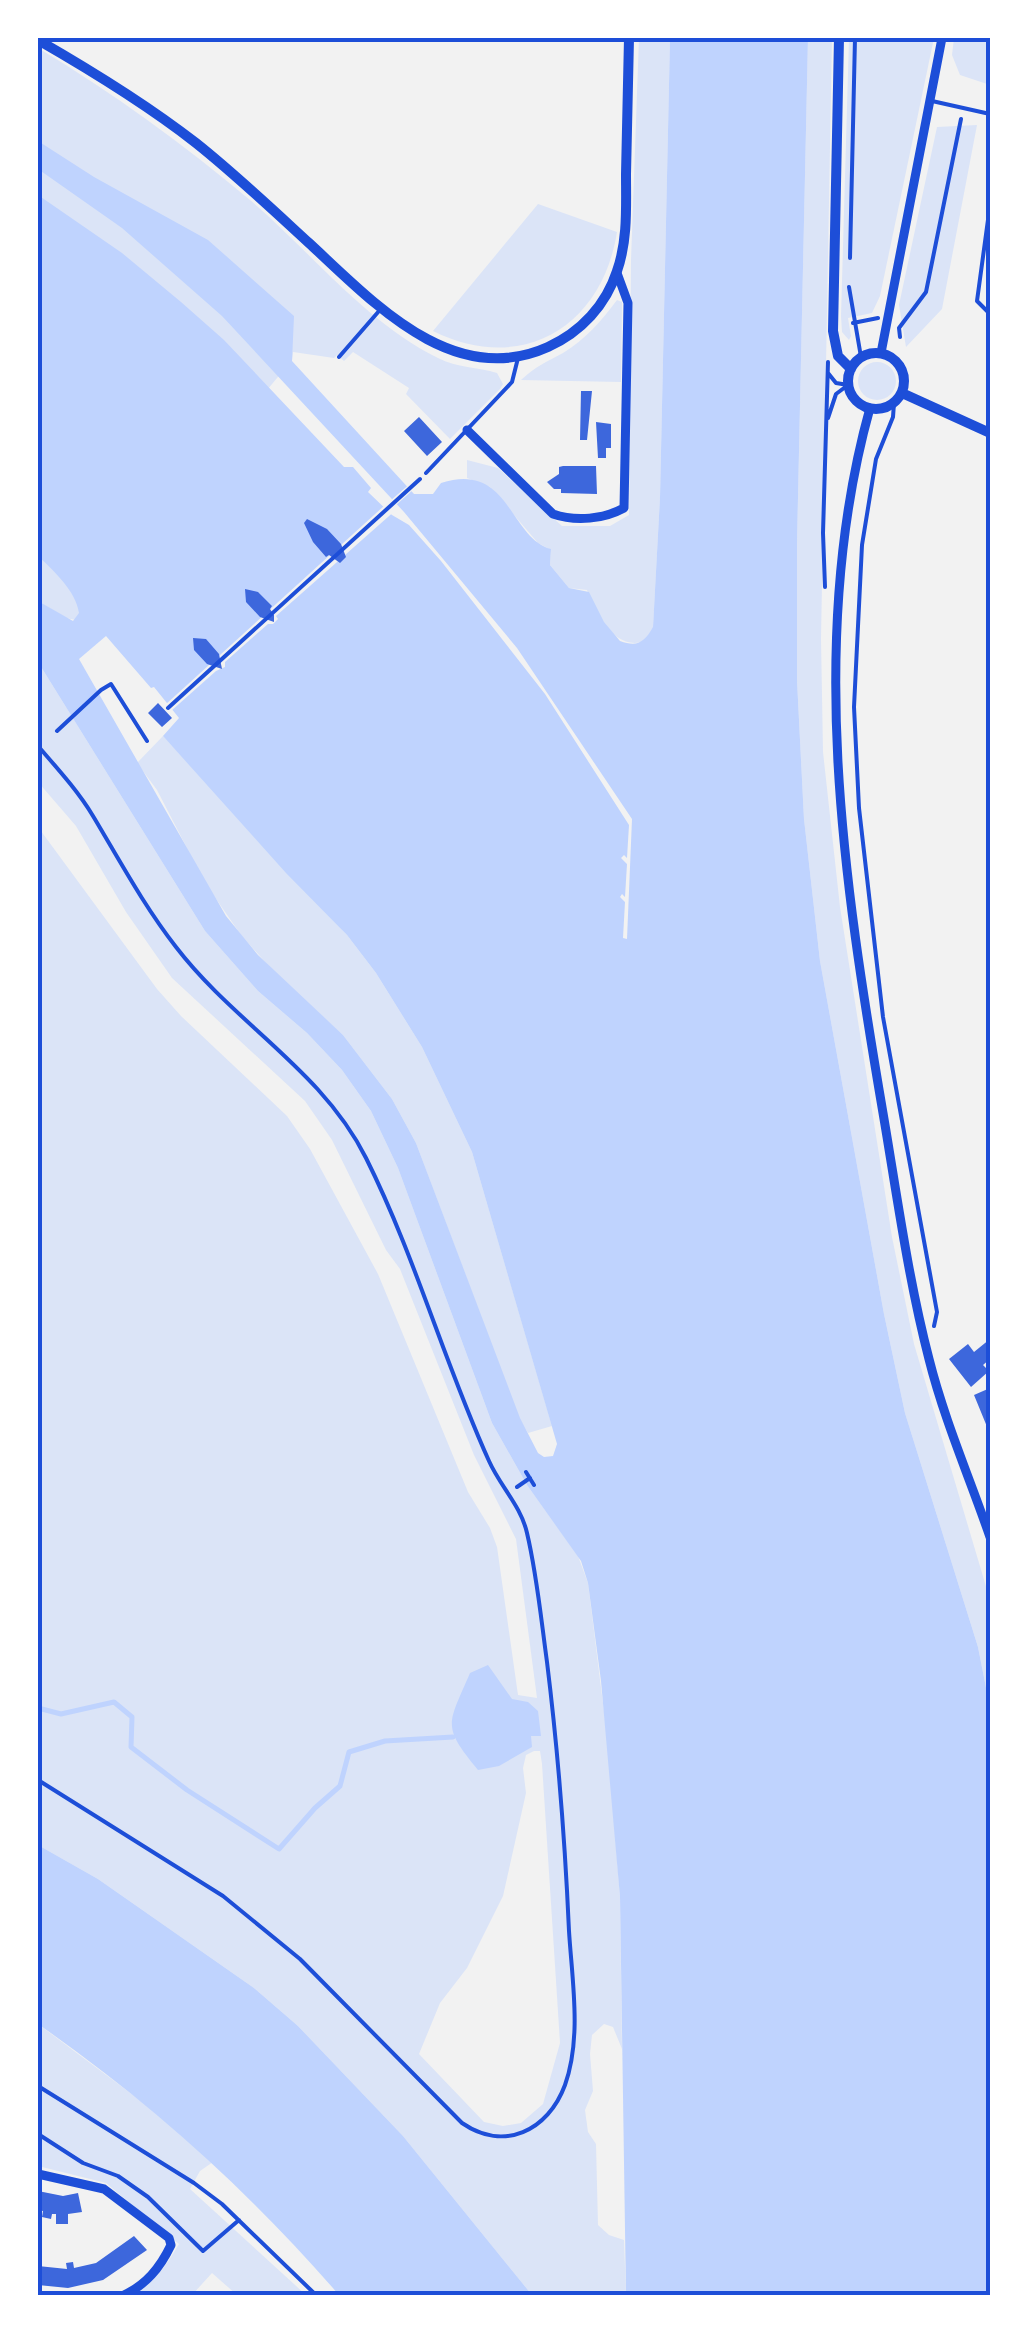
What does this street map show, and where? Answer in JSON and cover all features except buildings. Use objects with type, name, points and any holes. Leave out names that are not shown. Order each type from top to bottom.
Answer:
[{"type":"street","points":[[38,40],[95,73],[196,143],[380,309],[446,349],[471,357],[518,358],[558,343],[576,330],[605,299],[617,273],[625,235],[629,38]]},
{"type":"street","points":[[839,38],[833,331],[838,356],[851,368]]},
{"type":"street","points":[[881,353],[942,38]]},
{"type":"street","points":[[467,430],[554,514],[564,518],[608,517],[624,508],[628,304],[617,273]]},
{"type":"street","points":[[881,353],[901,367],[905,382],[894,403],[870,408],[855,399],[848,385],[851,368],[861,357],[881,353]]},
{"type":"street","points":[[902,392],[990,433]]},
{"type":"street","points":[[870,408],[857,456],[839,613],[835,686],[840,794],[868,1025],[914,1296],[929,1360],[990,1537]]},
{"type":"street","points":[[38,2174],[104,2189],[171,2242],[163,2263],[140,2288],[122,2296]]},
{"type":"lane","points":[[931,100],[990,114]]},
{"type":"lane","points":[[990,204],[977,301],[990,314]]},
{"type":"lane","points":[[339,357],[380,309]]},
{"type":"lane","points":[[426,473],[512,382],[518,358]]},
{"type":"lane","points":[[57,731],[111,684],[147,741]]},
{"type":"lane","points":[[38,746],[92,815],[176,947],[216,994],[283,1052],[341,1115],[374,1175],[490,1465],[527,1530],[554,1723],[574,2026],[565,2084],[552,2112],[518,2136],[495,2137],[474,2131],[300,1960],[223,1896],[38,1780]]},
{"type":"path","points":[[850,264],[855,38]]},
{"type":"path","points":[[900,337],[904,320],[926,292],[963,108]]},
{"type":"path","points":[[849,284],[861,357]]},
{"type":"path","points":[[853,323],[886,316]]},
{"type":"path","points":[[839,613],[822,582],[826,371],[836,383],[848,385]]},
{"type":"path","points":[[826,423],[836,394],[848,385]]},
{"type":"path","points":[[894,403],[893,417],[876,459],[862,545],[854,707],[858,808],[882,1017],[937,1312],[934,1328]]},
{"type":"path","points":[[168,708],[416,482]]},
{"type":"path","points":[[526,1472],[534,1485]]},
{"type":"path","points":[[522,1483],[530,1478]]},
{"type":"path","points":[[38,2086],[194,2184],[239,2220],[317,2296]]},
{"type":"path","points":[[38,2134],[83,2163],[118,2176],[148,2197],[204,2251],[239,2220]]},
{"type":"shaded area","points":[[639,38],[670,38],[660,497],[653,628],[645,641],[634,643],[608,629],[587,590],[569,588],[550,565],[551,550],[538,543],[490,487],[467,478],[467,460],[498,468],[562,526],[610,526],[629,515],[631,260]]},
{"type":"shaded area","points":[[808,38],[832,38],[821,639],[823,752],[840,907],[892,1237],[914,1344],[990,1600],[990,1708],[978,1647],[905,1413],[884,1314],[820,961],[804,819],[797,680],[797,544]]},
{"type":"shaded area","points":[[849,38],[934,38],[880,296],[872,313],[848,318],[849,340],[842,332],[841,316]]},
{"type":"shaded area","points":[[954,38],[989,38],[987,84],[960,75],[952,55]]},
{"type":"shaded area","points":[[38,48],[120,101],[224,179],[386,325],[445,361],[497,373],[503,384],[500,389],[450,439],[406,394],[409,388],[353,352],[344,361],[337,355],[334,358],[293,352],[292,360],[76,620],[38,601]]},
{"type":"shaded area","points":[[977,125],[942,309],[906,347],[899,305],[937,127]]},
{"type":"shaded area","points":[[538,204],[617,232],[608,265],[594,294],[576,317],[553,334],[526,344],[497,347],[466,343],[433,331]]},
{"type":"shaded area","points":[[617,300],[622,302],[621,382],[521,380],[579,342]]},
{"type":"shaded area","points":[[877,362],[890,368],[896,381],[890,394],[877,400],[864,394],[858,381],[864,368]]},
{"type":"shaded area","points":[[38,662],[205,931],[258,991],[342,1070],[371,1111],[398,1168],[492,1423],[527,1485],[578,1556],[588,1583],[608,1744],[620,1897],[622,2049],[613,2027],[604,2024],[592,2035],[593,2091],[585,2110],[588,2132],[596,2144],[598,2225],[609,2235],[624,2240],[626,2295],[532,2295],[403,2136],[298,2026],[254,1988],[98,1879],[38,1845],[38,827],[157,989],[287,1116],[310,1149],[378,1274],[468,1492],[490,1528],[497,1547],[518,1695],[537,1698],[516,1539],[474,1455],[400,1269],[386,1250],[332,1140],[305,1101],[172,978],[126,912],[76,826],[38,782]],"holes":[[[540,1751],[560,2043],[543,2104],[521,2123],[503,2126],[484,2122],[419,2054],[440,2003],[467,1968],[503,1896],[526,1793],[526,1755]]]},
{"type":"shaded area","points":[[163,736],[347,935],[422,1047],[472,1152],[552,1426],[528,1433],[519,1418],[416,1143],[392,1099],[343,1035],[275,973],[241,935],[205,883],[157,790],[137,763]]},
{"type":"shaded area","points":[[38,2024],[161,2116],[213,2162],[200,2171],[190,2189],[306,2295],[237,2295],[212,2273],[192,2295],[130,2295],[159,2274],[179,2244],[106,2183],[38,2166]]},
{"type":"water","points":[[670,38],[808,38],[797,544],[797,680],[804,819],[820,961],[884,1314],[905,1413],[978,1647],[990,1708],[990,2295],[626,2295],[620,1897],[588,1583],[581,1561],[527,1485],[492,1423],[398,1168],[371,1111],[342,1070],[258,991],[205,931],[38,662],[38,601],[73,621],[79,613],[69,589],[38,556],[38,195],[122,253],[224,340],[344,467],[353,467],[371,488],[368,492],[409,525],[441,561],[545,694],[629,825],[627,858],[621,858],[627,864],[625,897],[620,897],[625,902],[623,938],[627,939],[632,819],[517,648],[404,512],[222,316],[122,228],[38,169],[38,141],[208,240],[294,316],[292,361],[414,494],[433,494],[441,483],[464,479],[481,482],[495,491],[526,531],[551,549],[550,565],[569,588],[589,592],[604,622],[626,643],[640,642],[653,627],[660,497]],"holes":[[[106,636],[179,718],[163,736],[347,935],[422,1047],[472,1152],[557,1444],[553,1456],[538,1453],[520,1418],[416,1143],[392,1099],[343,1035],[258,955],[226,916],[79,659]]]},
{"type":"water","points":[[488,1665],[512,1699],[528,1702],[538,1711],[541,1736],[531,1736],[532,1747],[499,1766],[478,1770],[458,1743],[452,1724],[470,1673]]},
{"type":"water","points":[[38,1845],[98,1879],[254,1988],[298,2026],[403,2136],[532,2295],[339,2295],[270,2220],[197,2150],[120,2085],[38,2024]]},
{"type":"pier","points":[[412,482],[416,487],[395,506],[397,509],[276,616],[273,624],[268,624],[225,662],[225,667],[171,711],[165,705],[385,505],[383,500],[392,508],[385,499],[390,501]]},
{"type":"waterway","points":[[38,1708],[61,1714],[114,1702],[132,1717],[131,1747],[187,1790],[279,1849],[340,1786],[349,1752],[385,1741],[453,1737]]}]
